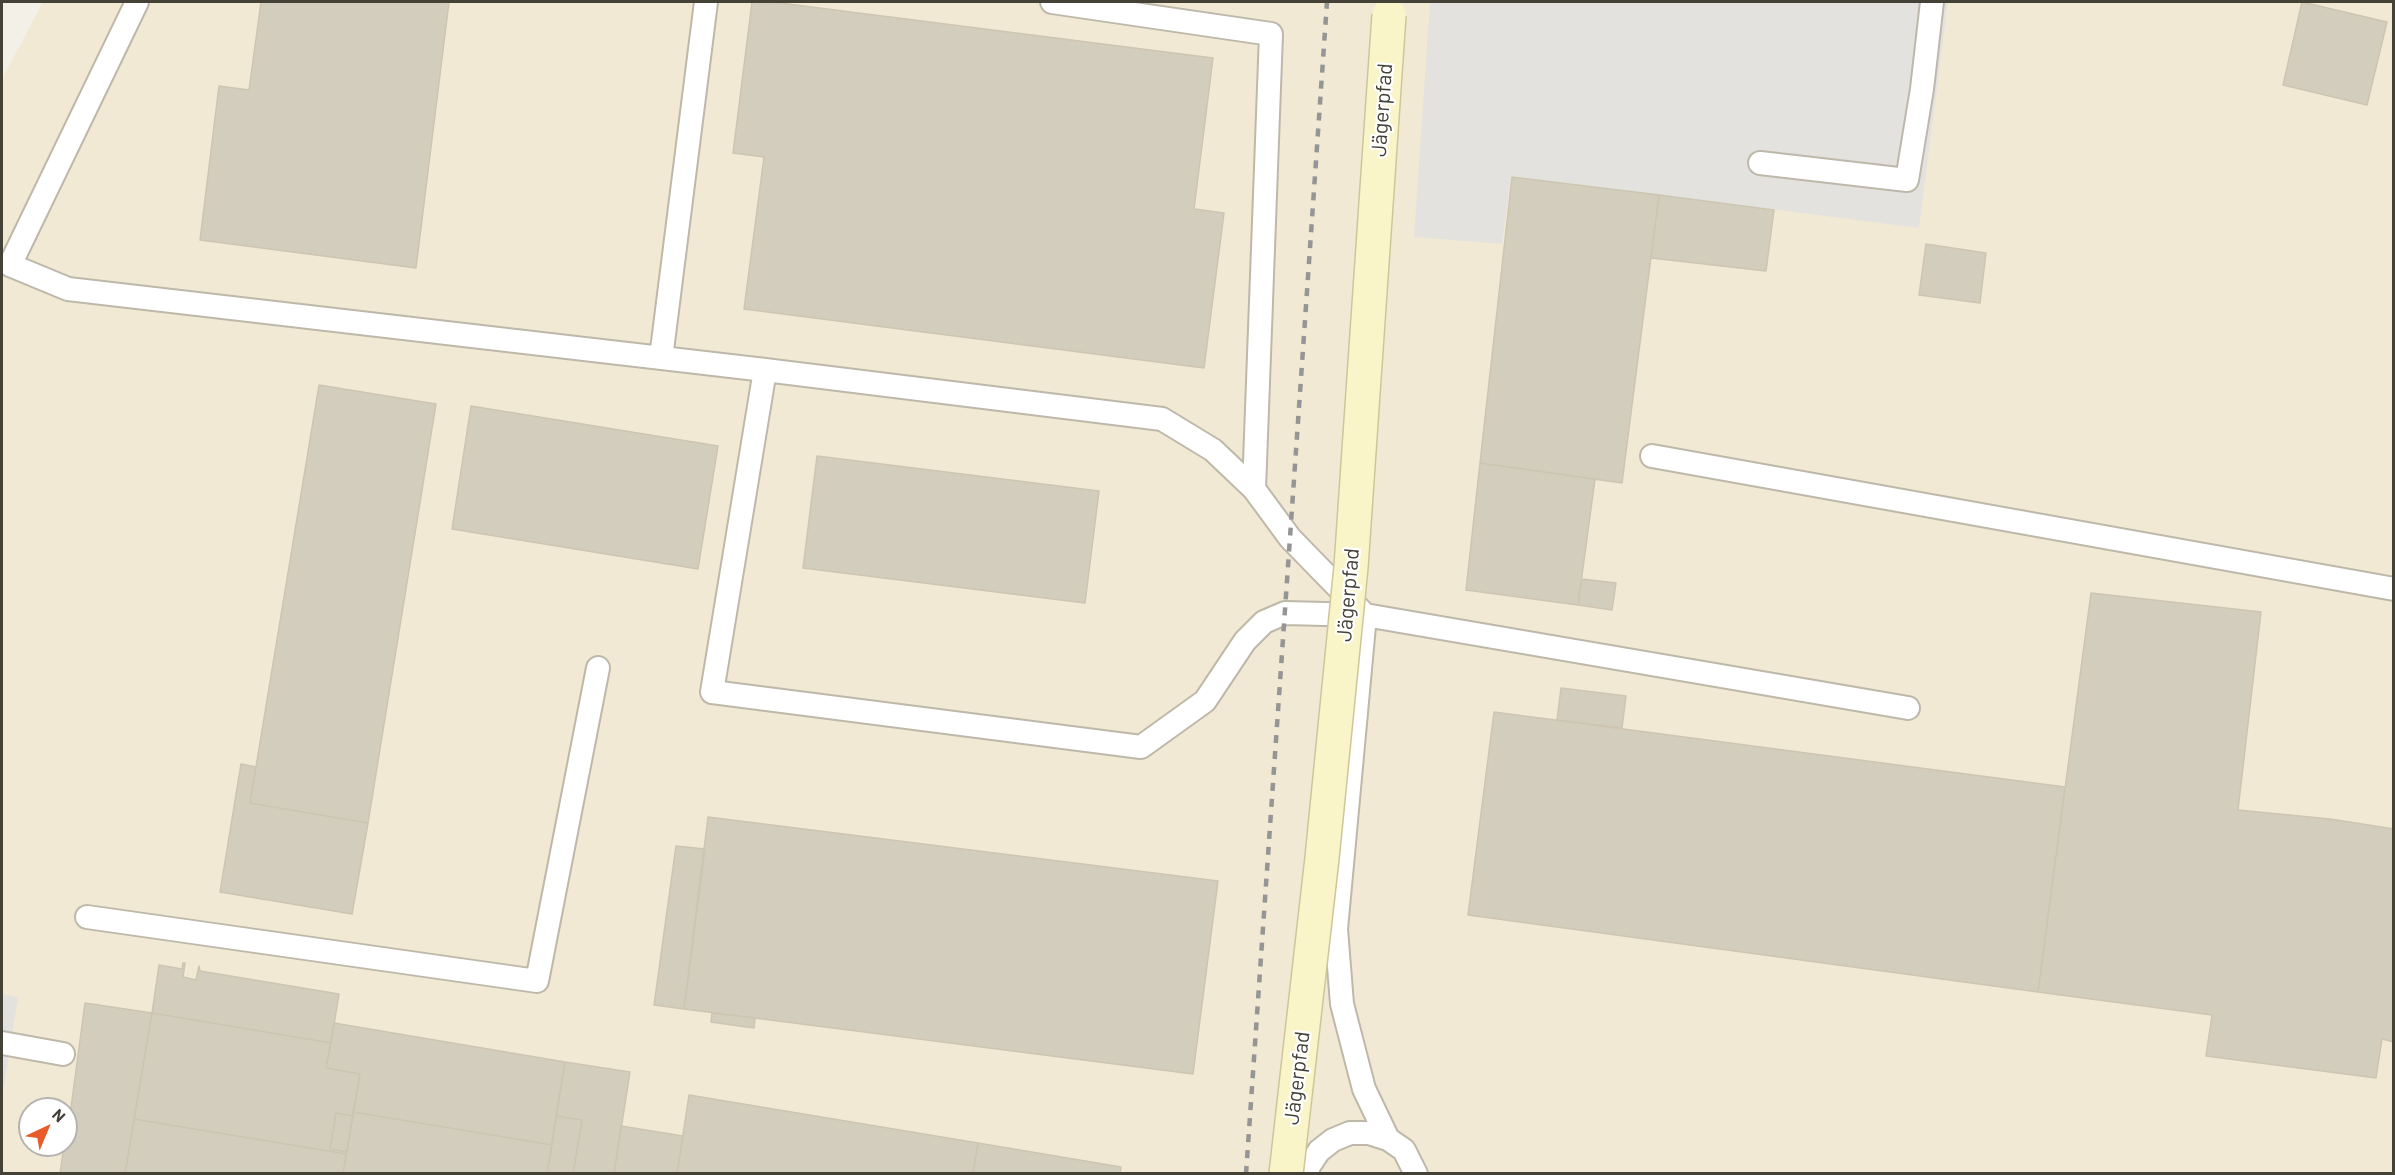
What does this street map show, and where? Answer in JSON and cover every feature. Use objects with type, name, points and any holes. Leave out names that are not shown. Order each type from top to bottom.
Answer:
[{"type":"main road","name":"Jägerpfad","points":[[1286,1173],[1322,858],[1351,567],[1389,15]]},
{"type":"lane","points":[[137,2],[10,265],[68,289],[765,370],[1162,419],[1213,450],[1254,489],[1290,538],[1365,615],[1336,929],[1342,1004],[1364,1089],[1388,1139]]},
{"type":"lane","points":[[661,358],[706,2]]},
{"type":"lane","points":[[1052,2],[1270,34],[1254,489]]},
{"type":"lane","points":[[1760,163],[1907,180],[1922,89],[1932,2]]},
{"type":"lane","points":[[765,370],[712,692],[1141,747],[1205,701],[1245,641],[1264,622],[1286,613],[1365,615],[1908,708]]},
{"type":"lane","points":[[1652,456],[2394,588]]},
{"type":"lane","points":[[87,917],[537,981],[598,668]]},
{"type":"lane","points":[[2,1043],[63,1054]]},
{"type":"lane","points":[[1307,1173],[1319,1151],[1333,1140],[1350,1133],[1369,1132],[1388,1139],[1404,1150],[1416,1173]]},
{"type":"shaded area","points":[[43,2],[2393,2],[2393,1173],[2,1174],[2,79]]},
{"type":"shaded area","points":[[1430,2],[1948,2],[1919,228],[1511,176],[1502,244],[1414,237]]},
{"type":"shaded area","points":[[2,994],[18,997],[3,1093],[2,1093]]},
{"type":"building","points":[[261,2],[449,2],[416,268],[200,240],[219,86],[249,90]]},
{"type":"building","points":[[752,2],[772,2],[1213,58],[1194,209],[1224,213],[1204,368],[744,309],[764,157],[733,153]]},
{"type":"building","points":[[2302,2],[2387,22],[2367,105],[2283,85]]},
{"type":"building","points":[[1512,177],[1659,195],[1622,483],[1480,463]]},
{"type":"building","points":[[1659,195],[1774,210],[1766,271],[1651,258]]},
{"type":"building","points":[[1926,244],[1986,253],[1980,303],[1919,295]]},
{"type":"building","points":[[319,385],[436,404],[368,823],[250,803]]},
{"type":"building","points":[[471,406],[718,446],[698,569],[452,529]]},
{"type":"building","points":[[817,456],[1099,491],[1085,603],[803,568]]},
{"type":"building","points":[[1480,463],[1595,479],[1578,605],[1466,590]]},
{"type":"building","points":[[1582,579],[1616,583],[1612,610],[1578,605]]},
{"type":"building","points":[[2091,593],[2261,612],[2238,810],[2330,819],[2394,829],[2394,1042],[2382,1039],[2376,1078],[2206,1056],[2212,1015],[2038,992]]},
{"type":"building","points":[[1561,688],[1626,696],[1622,728],[1557,720]]},
{"type":"building","points":[[1494,712],[2065,787],[2038,992],[1468,915]]},
{"type":"building","points":[[241,764],[256,767],[250,803],[368,823],[352,914],[220,892]]},
{"type":"building","points":[[708,817],[1218,881],[1193,1074],[684,1009]]},
{"type":"building","points":[[676,846],[705,849],[684,1009],[654,1005]]},
{"type":"building","points":[[185,963],[183,977],[196,980],[199,966],[200,971],[339,994],[331,1043],[152,1013],[159,965],[182,969]]},
{"type":"building","points":[[85,1003],[152,1013],[125,1174],[60,1174],[62,1157],[78,1157],[78,1097],[72,1097]]},
{"type":"building","points":[[152,1013],[331,1043],[326,1068],[360,1074],[353,1116],[336,1113],[330,1149],[347,1152],[346,1154],[134,1119]]},
{"type":"building","points":[[712,1013],[755,1018],[754,1028],[711,1022]]},
{"type":"building","points":[[334,1023],[565,1062],[552,1145],[353,1112],[360,1074],[326,1068]]},
{"type":"building","points":[[565,1062],[630,1072],[614,1174],[573,1174],[582,1120],[556,1116]]},
{"type":"building","points":[[689,1095],[978,1143],[973,1174],[677,1174]]},
{"type":"building","points":[[353,1112],[552,1145],[547,1174],[343,1174]]},
{"type":"building","points":[[336,1113],[353,1116],[347,1152],[330,1149]]},
{"type":"building","points":[[556,1116],[582,1120],[573,1174],[547,1174]]},
{"type":"building","points":[[134,1119],[346,1154],[343,1174],[125,1174]]},
{"type":"building","points":[[621,1126],[683,1136],[677,1174],[614,1174]]},
{"type":"building","points":[[978,1143],[1121,1167],[1120,1174],[973,1174]]},
{"type":"railway","points":[[1246,1174],[1327,2]]}]
